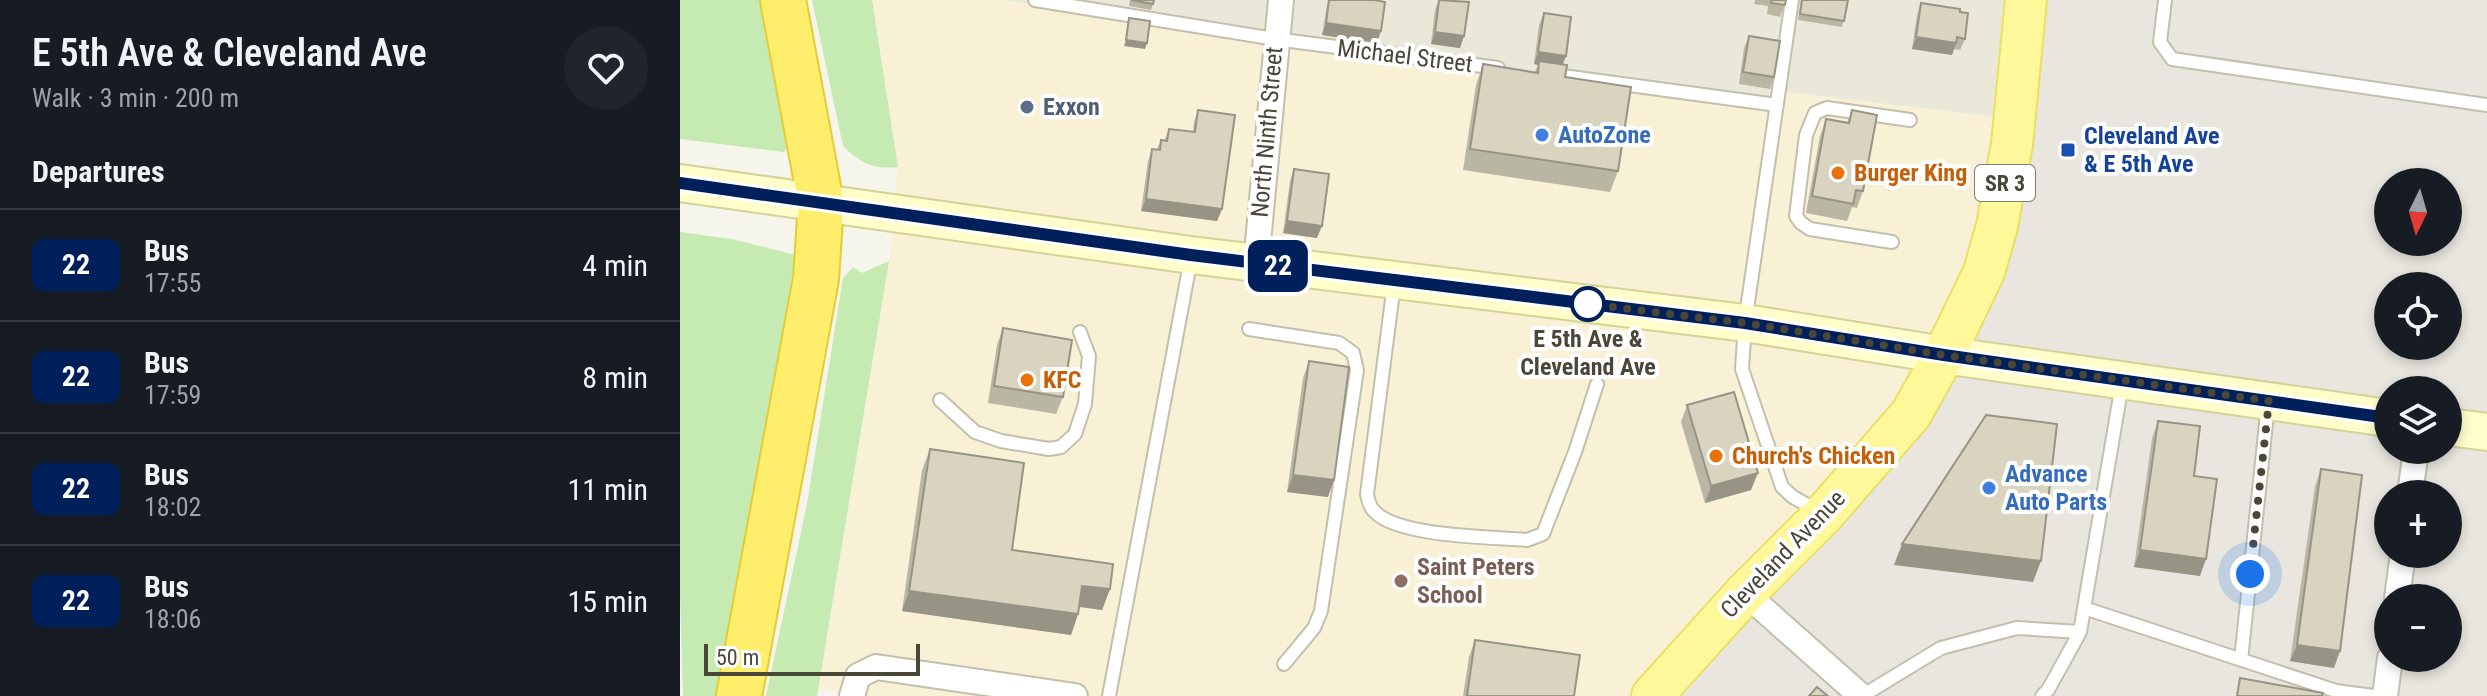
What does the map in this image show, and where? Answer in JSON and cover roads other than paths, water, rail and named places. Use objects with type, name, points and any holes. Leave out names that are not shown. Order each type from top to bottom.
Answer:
[{"type":"highway","points":[[739,696],[816,279],[821,203],[783,0]]},
{"type":"main road","name":"Cleveland Avenue","points":[[1652,696],[1745,593],[1824,514],[1911,414],[1944,355],[1984,272],[1997,226],[2012,144],[2026,0]]},
{"type":"main road","points":[[680,183],[1191,255],[1745,323],[1944,355],[2374,416]]},
{"type":"main road","points":[[2462,429],[2487,432]]},
{"type":"street","name":"North Ninth Street","points":[[1256,263],[1281,0]]},
{"type":"street","points":[[1745,593],[1862,696]]},
{"type":"street","points":[[852,696],[858,676],[876,667],[1075,696]]},
{"type":"street","points":[[2385,696],[2388,672]]},
{"type":"lane","name":"Michael Street","points":[[1035,0],[1275,39],[1507,69]]},
{"type":"lane","points":[[1792,0],[1745,323],[1742,369],[1782,487],[1793,497],[1824,514]]},
{"type":"lane","points":[[2165,0],[2160,42],[2172,59],[2487,105]]},
{"type":"lane","points":[[1537,73],[1777,105]]},
{"type":"lane","points":[[1892,242],[1810,229],[1801,223],[1796,216],[1806,135],[1815,113],[1827,108],[1910,120]]},
{"type":"lane","points":[[1109,696],[1191,255]]},
{"type":"lane","points":[[1395,281],[1367,494],[1374,512],[1390,521],[1415,530],[1534,540],[1543,534],[1597,384]]},
{"type":"lane","points":[[1249,329],[1339,343],[1353,353],[1357,370],[1321,611],[1314,628],[1284,664]]},
{"type":"lane","points":[[940,400],[975,432],[1001,441],[1049,449],[1061,447],[1075,434],[1085,404],[1089,356],[1080,332]]},
{"type":"lane","points":[[2042,696],[2080,632],[2123,380]]},
{"type":"lane","points":[[2241,660],[2269,401]]},
{"type":"lane","points":[[2084,608],[2336,691],[2373,696]]},
{"type":"lane","points":[[1862,696],[1941,648],[2017,628],[2080,632]]},
{"type":"place","name":"Exxon","points":[[1027,107]]},
{"type":"place","name":"AutoZone","points":[[1542,135]]},
{"type":"place","name":"Cleveland Ave & E 5th Ave","points":[[2068,150]]},
{"type":"place","name":"Burger King","points":[[1838,173]]},
{"type":"place","name":"E 5th Ave & Cleveland Ave","points":[[1588,304]]},
{"type":"place","name":"KFC","points":[[1027,380]]},
{"type":"place","name":"Church's Chicken","points":[[1716,456]]},
{"type":"place","name":"Advance Auto Parts","points":[[1989,488]]},
{"type":"place","name":"Saint Peters School","points":[[1401,581]]}]
